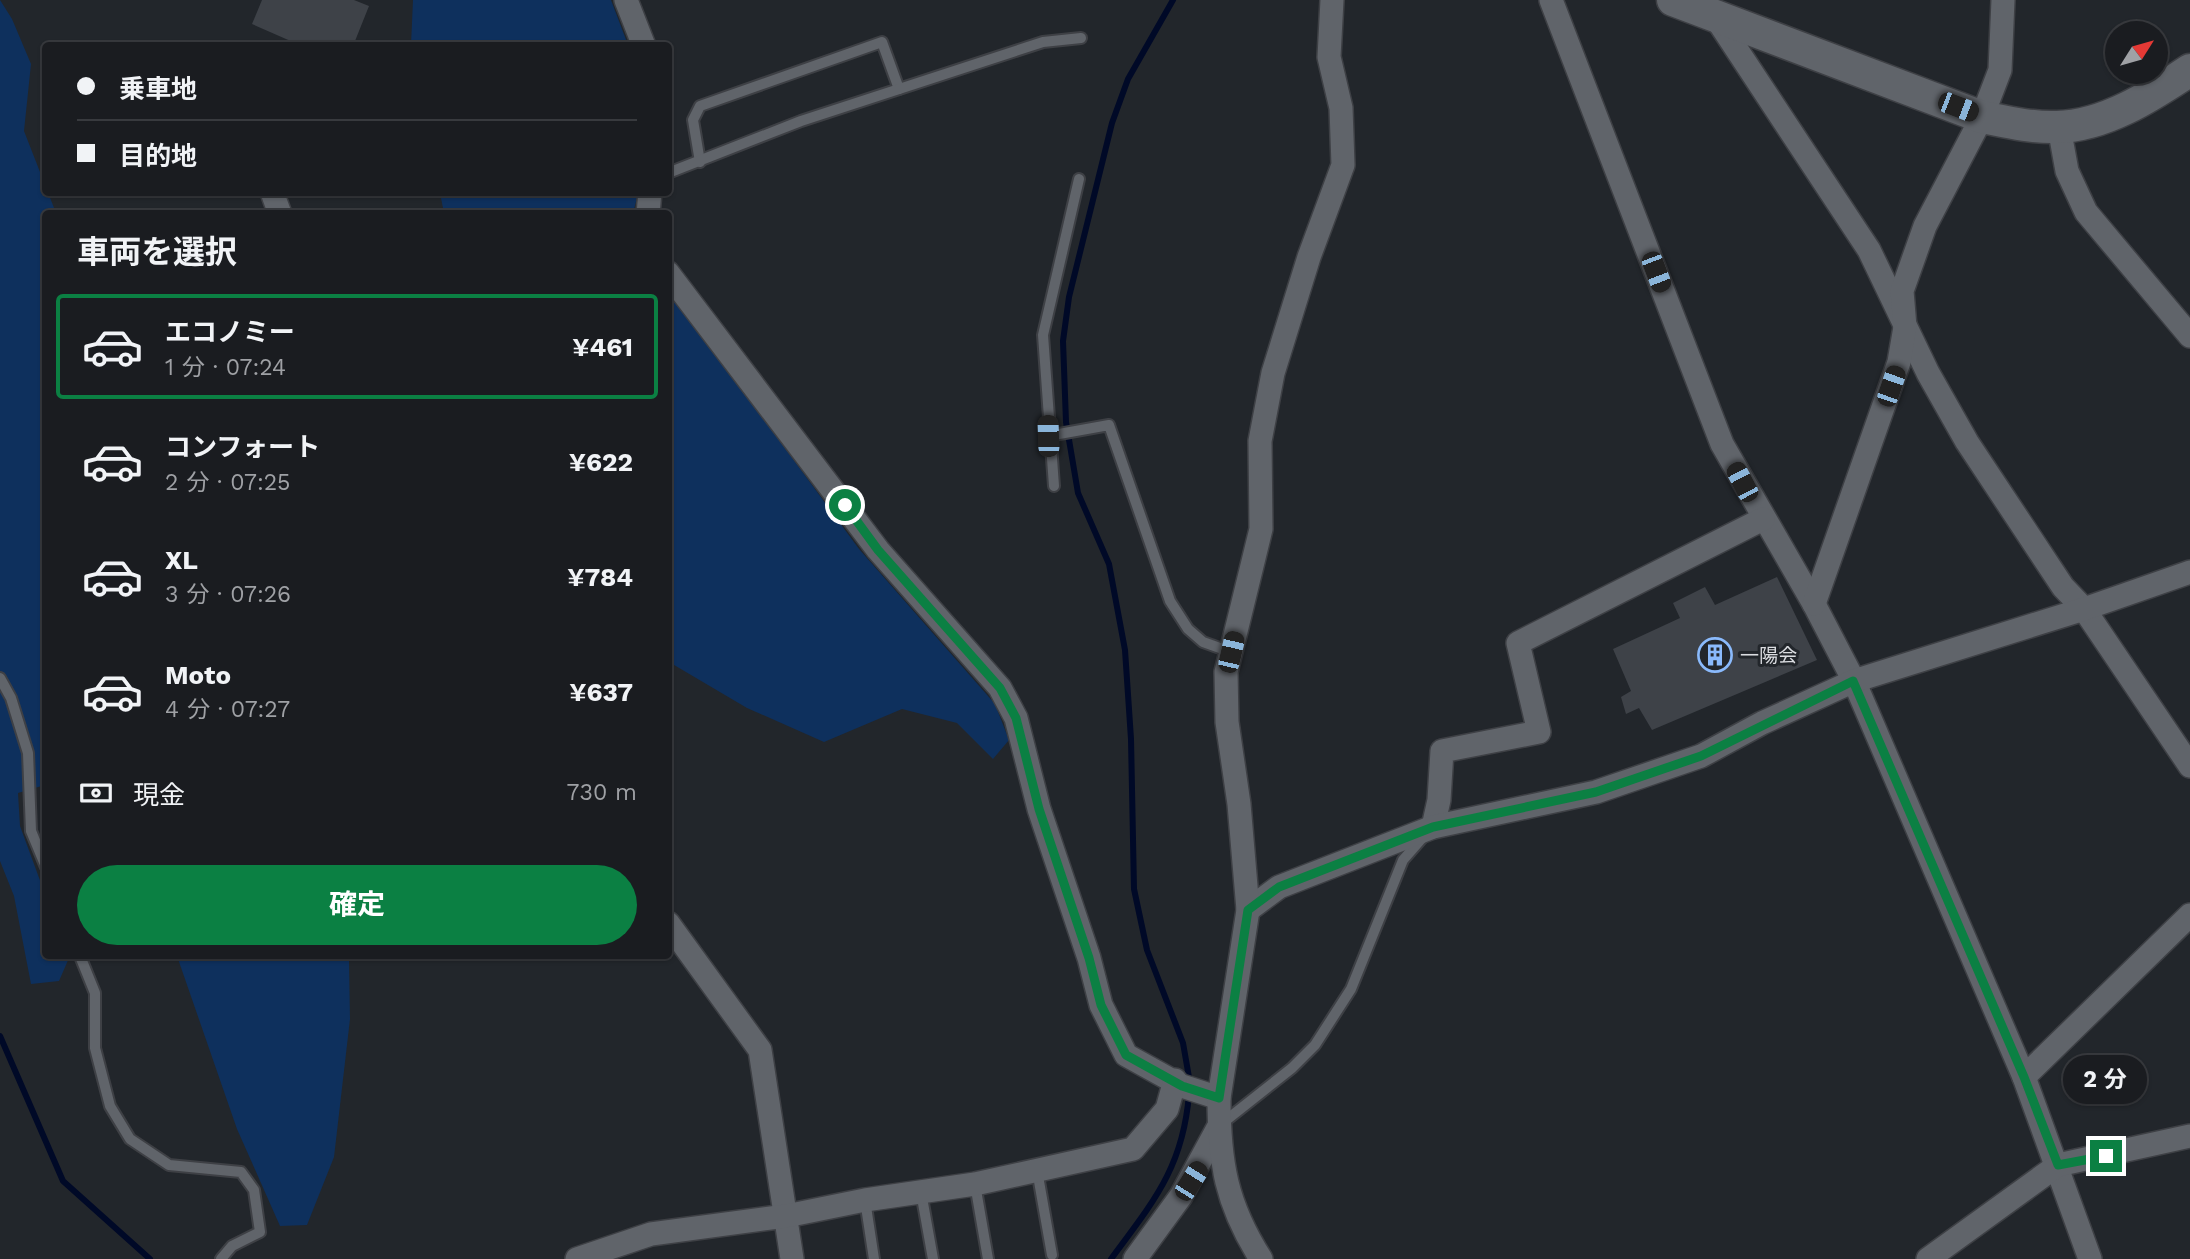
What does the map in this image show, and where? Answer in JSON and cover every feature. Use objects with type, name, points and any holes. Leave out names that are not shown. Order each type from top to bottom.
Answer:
[{"type":"street","points":[[626,0],[642,42]]},
{"type":"street","points":[[576,1259],[652,1234],[786,1216],[865,1200],[975,1184],[1133,1149],[1167,1109],[1194,1089],[1248,910],[1239,804],[1227,722],[1226,672],[1261,529],[1260,441],[1273,373],[1309,257],[1343,164],[1341,108],[1329,57],[1332,0]]},
{"type":"street","points":[[1551,0],[1722,444],[1814,604],[1853,681],[2024,1077],[2090,1259]]},
{"type":"street","points":[[1673,0],[1709,7],[1982,117],[2020,125],[2059,127],[2110,116],[2190,71]]},
{"type":"street","points":[[1814,604],[1899,362],[1905,327],[1902,291],[1925,226],[1982,117],[2000,70],[2003,0]]},
{"type":"street","points":[[1709,7],[1869,250],[1905,327],[1967,442],[2063,587],[2084,609],[2190,766]]},
{"type":"street","points":[[2059,127],[2067,171],[2086,212],[2190,336]]},
{"type":"street","points":[[672,278],[878,550],[1000,688],[1016,718],[1039,809],[1089,958],[1101,1005],[1126,1055],[1194,1089],[1219,1126],[1227,1194],[1254,1255]]},
{"type":"street","points":[[1433,827],[1440,800],[1442,751],[1539,732],[1518,643],[1763,519]]},
{"type":"street","points":[[1248,910],[1279,887],[1433,827],[1596,792],[1701,756],[1853,681],[2084,609],[2190,572]]},
{"type":"street","points":[[2024,1077],[2190,915]]},
{"type":"street","points":[[672,929],[760,1050],[792,1259]]},
{"type":"street","points":[[1135,1259],[1181,1196],[1219,1126]]},
{"type":"street","points":[[1928,1259],[2058,1165],[2190,1136]]},
{"type":"lane","points":[[672,172],[801,121],[1043,42],[1081,38]]},
{"type":"lane","points":[[700,162],[693,120],[700,106],[882,42],[900,89]]},
{"type":"lane","points":[[1054,486],[1043,335],[1079,179]]},
{"type":"lane","points":[[1052,435],[1109,425],[1170,601],[1188,629],[1203,642],[1231,652]]},
{"type":"lane","points":[[0,678],[11,698],[28,753],[31,831],[42,857]]},
{"type":"lane","points":[[1219,1126],[1293,1068],[1315,1045],[1351,989],[1403,860],[1433,827]]},
{"type":"lane","points":[[81,959],[95,993],[95,1048],[110,1106],[130,1139],[169,1165],[241,1172],[254,1189],[260,1232],[232,1245],[222,1259]]},
{"type":"lane","points":[[1037,1170],[1052,1255]]},
{"type":"lane","points":[[975,1184],[988,1259]]},
{"type":"lane","points":[[921,1192],[933,1259]]},
{"type":"lane","points":[[865,1200],[874,1259]]},
{"type":"shaded area","points":[[0,0],[12,19],[31,64],[24,131],[42,177],[42,196],[49,196],[55,210],[42,210],[42,786],[18,793],[20,826],[42,886],[42,959],[69,959],[59,981],[31,984],[14,896],[0,861]]},
{"type":"shaded area","points":[[413,0],[611,0],[627,42],[411,42]]},
{"type":"shaded area","points":[[441,196],[637,196],[634,210],[443,210]]},
{"type":"shaded area","points":[[672,294],[859,549],[995,704],[1009,740],[993,759],[957,723],[902,709],[824,742],[747,708],[672,664]]},
{"type":"shaded area","points":[[178,959],[349,960],[350,1019],[334,1157],[307,1225],[280,1226],[237,1129]]},
{"type":"building","points":[[262,0],[354,0],[369,6],[355,42],[293,42],[252,24]]},
{"type":"building","name":"一陽会","points":[[1777,577],[1817,660],[1652,730],[1639,708],[1626,714],[1621,697],[1631,691],[1613,649],[1680,618],[1673,603],[1705,587],[1715,605]]},
{"type":"waterway","points":[[1173,0],[1128,79],[1112,123],[1069,297],[1063,341],[1066,422],[1078,493],[1109,564],[1125,650],[1131,739],[1134,889],[1147,950],[1183,1043],[1190,1083]]},
{"type":"waterway","points":[[0,1036],[63,1181],[150,1259]]},
{"type":"waterway","points":[[1111,1259],[1153,1201],[1173,1164],[1186,1120],[1189,1094]]},
{"type":"place","name":"一陽会","points":[[1715,655]]},
{"type":"route","points":[[845,505],[878,550],[1000,688],[1016,718],[1039,809],[1089,958],[1101,1005],[1126,1055],[1182,1086],[1219,1098],[1248,910],[1279,887],[1433,827],[1485,813],[1596,792],[1701,756],[1762,723],[1853,681],[2024,1077],[2058,1165],[2106,1156]]}]
